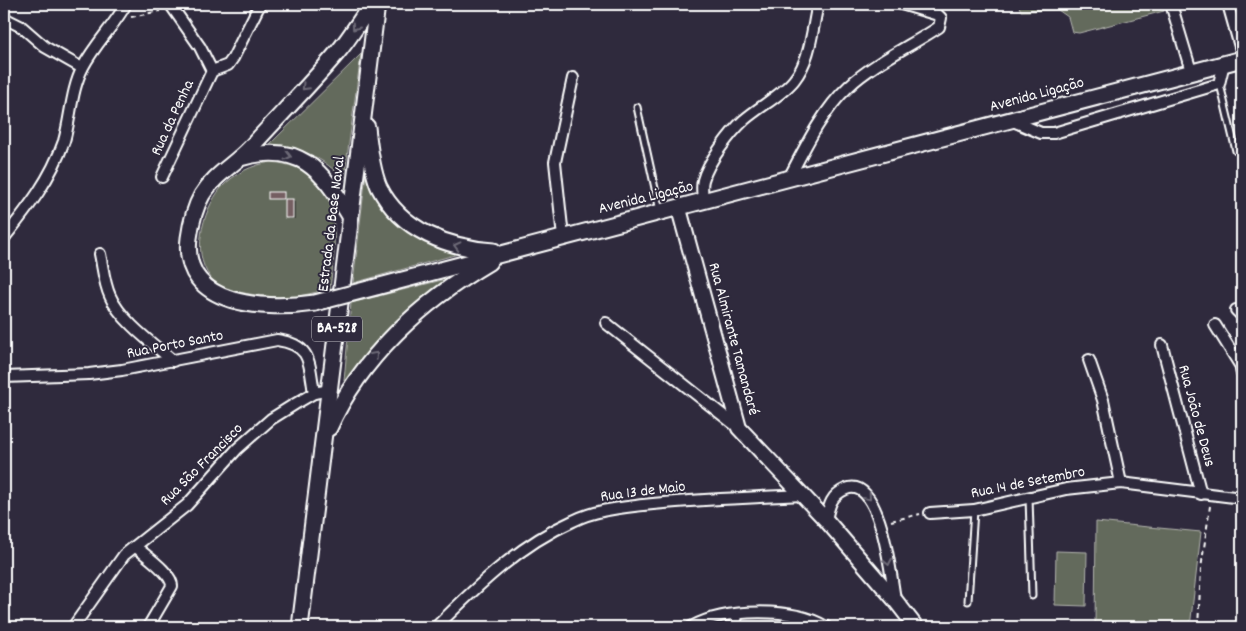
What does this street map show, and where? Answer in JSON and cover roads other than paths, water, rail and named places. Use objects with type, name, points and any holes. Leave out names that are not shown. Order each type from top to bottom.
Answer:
[{"type":"main road","name":"Avenida Ligação","points":[[372,4],[338,52],[240,158],[220,173],[203,194],[196,207],[188,246],[191,267],[203,284],[214,292],[246,304],[286,307],[314,303],[660,212],[679,209],[789,178],[1242,59]]},
{"type":"main road","name":"Estrada da Base Naval","points":[[300,627],[377,4]]},
{"type":"main road","points":[[365,106],[376,174],[379,186],[388,203],[417,229],[435,239],[472,250],[506,252]]},
{"type":"main road","name":"Avenida Ligação","points":[[240,158],[272,153],[288,155],[305,161],[322,173],[350,216]]},
{"type":"main road","name":"Rua Almirante Tamandaré","points":[[679,209],[739,428],[826,520],[916,627]]},
{"type":"main road","points":[[323,442],[352,384],[384,346],[431,302],[478,268],[506,252]]},
{"type":"main road","points":[[331,385],[344,386],[352,384]]},
{"type":"street","points":[[4,238],[45,184],[54,168],[64,139],[82,68],[117,21],[126,4]]},
{"type":"street","points":[[171,6],[200,47],[212,72],[228,65],[233,58],[260,4]]},
{"type":"street","points":[[703,202],[702,186],[705,174],[730,135],[744,120],[794,81],[800,71],[806,58],[818,4]]},
{"type":"street","points":[[789,178],[812,137],[842,93],[861,77],[939,28],[942,20],[938,15],[901,4]]},
{"type":"street","points":[[1171,4],[1191,71]]},
{"type":"street","points":[[1228,4],[1242,54]]},
{"type":"street","points":[[4,18],[22,28],[45,47],[82,68]]},
{"type":"street","points":[[1013,120],[1041,133],[1054,133],[1220,84],[1224,63]]},
{"type":"street","name":"Rua da Penha","points":[[162,176],[212,72]]},
{"type":"street","points":[[563,237],[555,162],[572,78]]},
{"type":"street","points":[[100,254],[106,282],[113,302],[139,332],[173,361]]},
{"type":"street","points":[[606,323],[739,428]]},
{"type":"street","points":[[1215,325],[1240,365],[1242,374]]},
{"type":"street","name":"Rua Porto Santo","points":[[4,377],[89,374],[173,361],[278,340],[296,344],[306,354],[314,392]]},
{"type":"street","name":"Rua João de Deus","points":[[1162,345],[1206,495]]},
{"type":"street","points":[[1089,360],[1103,400],[1121,483]]},
{"type":"street","name":"Rua São Francisco","points":[[73,627],[124,555],[187,505],[250,437],[271,419],[314,392],[331,385]]},
{"type":"street","name":"Rua 14 de Setembro","points":[[930,512],[974,510],[1066,489],[1121,483],[1242,498]]},
{"type":"street","name":"Rua Almirante Tamandaré","points":[[826,520],[829,504],[833,498],[848,488],[856,488],[866,492],[880,524],[895,600]]},
{"type":"street","name":"Rua 13 de Maio","points":[[436,627],[504,564],[542,536],[574,520],[606,510],[669,502],[802,495]]},
{"type":"street","points":[[136,547],[168,574],[172,580],[172,586],[148,627]]},
{"type":"street","points":[[691,627],[698,623],[737,615],[782,613],[808,618],[826,627]]},
{"type":"street","points":[[735,627],[737,615]]},
{"type":"lane","points":[[1220,84],[1236,152]]},
{"type":"lane","points":[[637,107],[660,212]]},
{"type":"lane","points":[[1029,496],[1032,596]]},
{"type":"lane","points":[[968,601],[974,510]]}]
